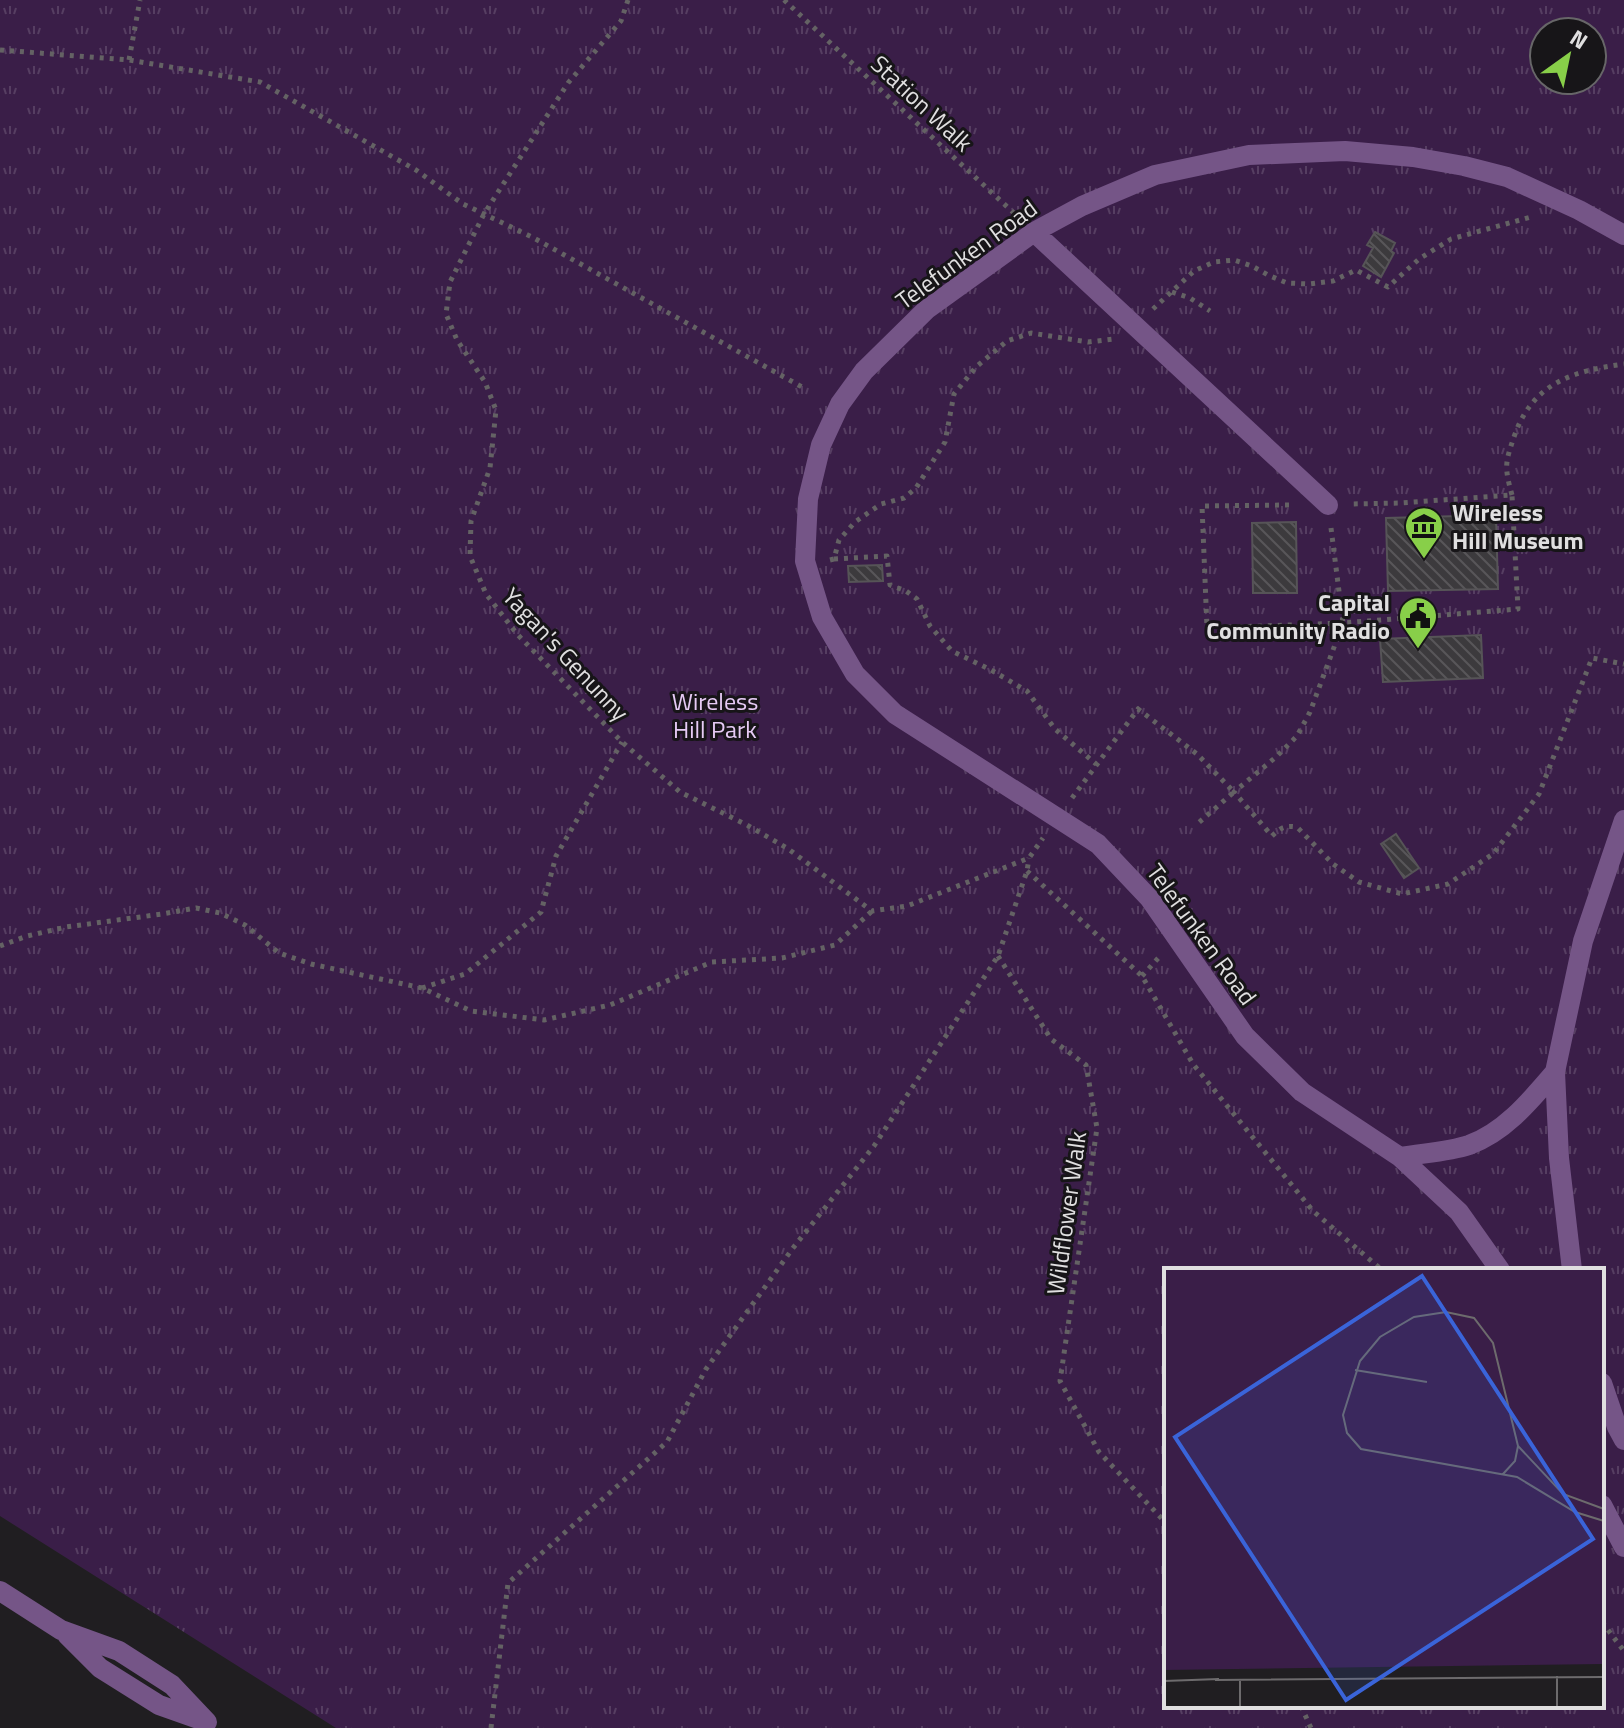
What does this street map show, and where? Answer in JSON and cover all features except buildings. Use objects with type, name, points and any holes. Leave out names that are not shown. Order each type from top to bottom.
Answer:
[{"type":"street","name":"Telefunken Road","points":[[1499,1268],[1459,1212],[1400,1157],[1302,1092],[1245,1036],[1150,899],[1098,844],[895,714],[855,674],[822,617],[805,561],[808,499],[821,445],[840,404],[864,371],[926,310],[1034,232],[1082,206],[1155,175],[1249,155],[1345,151],[1413,157],[1507,177],[1569,204],[1624,235]]},
{"type":"street","points":[[1034,232],[1328,505]]},
{"type":"street","points":[[1572,1268],[1559,1158],[1555,1072],[1583,941],[1624,820]]},
{"type":"street","points":[[1400,1157],[1468,1145],[1498,1130],[1532,1099],[1555,1072]]},
{"type":"street","points":[[1604,1389],[1624,1440]]},
{"type":"street","points":[[1604,1509],[1624,1547]]},
{"type":"street","points":[[0,1591],[61,1630],[119,1651],[172,1685],[212,1725]]},
{"type":"path","points":[[129,60],[140,0]]},
{"type":"path","name":"Yagan's Genunny","points":[[628,0],[621,21],[568,83],[484,214],[450,282],[446,314],[457,340],[485,382],[496,410],[490,468],[471,521],[470,556],[486,594],[517,634],[622,742],[680,792],[787,848],[872,911]]},
{"type":"path","name":"Station Walk","points":[[784,0],[1034,232]]},
{"type":"path","points":[[0,50],[129,60],[260,82],[416,170],[463,204],[544,244],[802,387]]},
{"type":"path","points":[[1172,292],[1190,298],[1210,311]]},
{"type":"path","points":[[1512,495],[1400,503],[1202,506],[1207,628],[1343,623],[1518,609],[1512,495],[1505,472],[1519,423],[1537,398],[1560,380],[1580,372],[1624,364]]},
{"type":"path","points":[[1196,825],[1276,757],[1297,736],[1310,712],[1343,623],[1328,505]]},
{"type":"path","points":[[834,559],[887,556],[890,585],[917,599],[930,626],[952,651],[1027,691],[1055,729],[1096,764]]},
{"type":"path","points":[[491,1728],[508,1583],[667,1442],[706,1369],[793,1248],[874,1146],[998,956],[1029,858],[1138,709],[1197,754],[1272,836],[1285,826],[1297,827],[1333,864],[1359,882],[1402,894],[1448,884],[1493,854],[1539,794],[1592,658],[1624,664]]},
{"type":"path","points":[[422,988],[465,974],[541,912],[556,856],[622,742]]},
{"type":"path","points":[[0,946],[66,927],[196,908],[220,913],[245,925],[279,953],[311,964],[422,988],[471,1011],[544,1020],[610,1005],[712,962],[782,958],[835,945],[872,911],[907,906],[1029,858]]},
{"type":"path","points":[[1027,871],[1142,976],[1193,1064],[1313,1211],[1380,1268]]},
{"type":"path","name":"Wildflower Walk","points":[[998,956],[1051,1039],[1086,1065],[1097,1128],[1060,1381],[1099,1452],[1164,1521]]},
{"type":"path","points":[[1604,1625],[1624,1651]]},
{"type":"path","points":[[1302,1708],[1311,1728]]},
{"type":"green space","name":"Wireless Hill Park","points":[[0,0],[1624,0],[1624,1728],[336,1728],[0,1516]]},
{"type":"place","name":"Wireless Hill Museum","points":[[1424,560]]},
{"type":"place","name":"Capital Community Radio","points":[[1418,650]]}]
